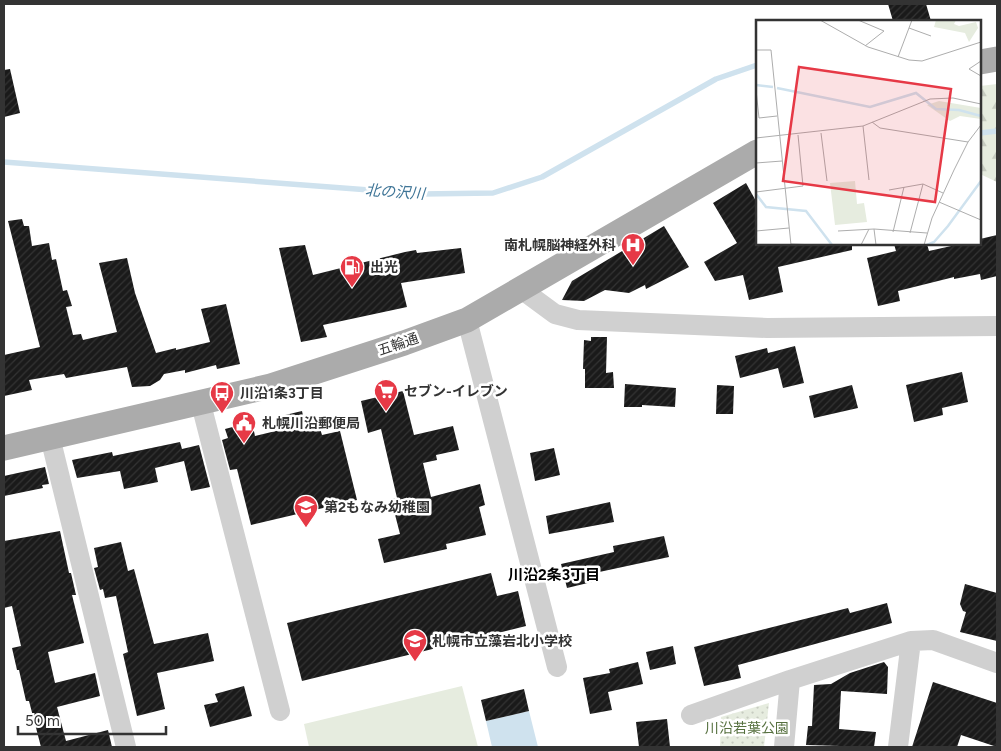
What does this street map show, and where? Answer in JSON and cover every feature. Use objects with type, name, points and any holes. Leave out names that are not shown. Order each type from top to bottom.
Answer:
[{"type":"main road","points":[[981,62],[997,59]]},
{"type":"main road","name":"五輪通","points":[[4,448],[201,404],[271,386],[404,343],[466,320],[756,153]]},
{"type":"street","points":[[521,289],[555,314],[578,320],[767,328],[997,326]]},
{"type":"street","points":[[466,320],[557,667]]},
{"type":"street","points":[[201,404],[280,711]]},
{"type":"street","points":[[50,437],[126,747]]},
{"type":"street","points":[[691,715],[790,680],[911,641],[933,640],[997,663]]},
{"type":"street","points":[[898,747],[911,641]]},
{"type":"street","points":[[784,747],[790,680]]},
{"type":"green space","points":[[997,84],[997,182],[981,174],[981,86]]},
{"type":"green space","points":[[462,686],[478,747],[309,747],[304,724]]},
{"type":"green space","name":"川沿若葉公園","points":[[769,703],[764,747],[720,747],[721,717]]},
{"type":"water","points":[[529,711],[538,747],[492,747],[486,721]]},
{"type":"building","points":[[888,4],[926,4],[931,20],[893,20]]},
{"type":"building","points":[[10,69],[20,113],[4,117],[4,70]]},
{"type":"building","points":[[746,183],[756,201],[756,245],[852,245],[852,250],[778,267],[783,292],[749,300],[743,275],[715,281],[704,262],[737,243],[713,203]]},
{"type":"building","points":[[22,219],[24,226],[29,226],[32,246],[49,243],[52,260],[56,259],[63,291],[67,290],[72,306],[66,307],[73,335],[81,334],[83,340],[117,332],[99,263],[127,258],[135,293],[156,353],[210,342],[201,309],[226,304],[240,364],[217,369],[216,365],[185,373],[185,370],[164,374],[160,380],[150,386],[132,387],[127,367],[66,378],[64,374],[29,380],[32,390],[4,396],[4,355],[40,347],[8,221]]},
{"type":"building","points":[[664,226],[689,267],[646,289],[645,285],[629,293],[605,290],[584,301],[562,300],[572,281]]},
{"type":"building","points":[[997,235],[997,276],[981,280],[980,274],[954,279],[954,277],[898,291],[900,301],[878,306],[867,258],[896,251],[894,245],[927,245],[929,251],[956,245],[981,245],[981,239]]},
{"type":"building","points":[[305,245],[313,275],[405,252],[416,250],[417,253],[461,248],[465,273],[401,283],[407,307],[323,325],[327,337],[301,342],[279,248]]},
{"type":"building","points":[[591,337],[607,337],[606,373],[613,372],[614,388],[585,388],[585,369],[583,369],[584,340],[591,341]]},
{"type":"building","points":[[795,346],[804,383],[783,388],[778,368],[740,378],[735,356],[767,348],[768,353]]},
{"type":"building","points":[[962,372],[968,402],[942,408],[943,415],[914,422],[906,385]]},
{"type":"building","points":[[625,384],[676,388],[675,407],[642,405],[642,407],[624,407]]},
{"type":"building","points":[[717,385],[734,386],[733,414],[716,414]]},
{"type":"building","points":[[852,385],[858,408],[814,418],[809,396]]},
{"type":"building","points":[[403,391],[414,435],[453,426],[459,450],[436,455],[437,460],[423,463],[431,497],[480,484],[485,505],[479,507],[486,535],[446,544],[447,549],[384,563],[378,539],[400,534],[391,499],[397,498],[381,429],[368,433],[361,401]]},
{"type":"building","points":[[302,411],[305,425],[318,422],[322,435],[340,431],[357,500],[251,525],[237,469],[230,470],[222,440],[228,438],[225,429],[252,422],[255,436],[284,429],[281,416]]},
{"type":"building","points":[[180,442],[182,449],[199,445],[210,487],[191,491],[184,461],[155,468],[158,482],[124,489],[120,471],[77,478],[72,460],[112,452],[113,456]]},
{"type":"building","points":[[554,448],[560,475],[535,481],[530,453]]},
{"type":"building","points":[[45,467],[49,484],[42,485],[43,488],[4,496],[4,476]]},
{"type":"building","points":[[610,502],[614,522],[549,534],[546,516]]},
{"type":"building","points":[[60,531],[76,595],[72,595],[84,643],[48,652],[55,683],[95,673],[100,696],[57,707],[66,741],[108,730],[112,747],[41,747],[29,701],[26,701],[19,670],[17,670],[12,648],[21,646],[12,606],[4,608],[4,541]]},
{"type":"building","points":[[664,536],[669,557],[590,574],[592,582],[567,588],[561,564],[614,552],[613,546]]},
{"type":"building","points":[[121,542],[128,571],[134,569],[154,644],[208,633],[214,661],[157,673],[165,709],[137,716],[123,654],[128,652],[116,596],[105,598],[103,589],[100,590],[94,568],[98,567],[94,548]]},
{"type":"building","points":[[491,573],[497,596],[518,591],[526,626],[302,681],[287,623]]},
{"type":"building","points":[[965,584],[997,593],[997,641],[960,632],[966,612],[963,611],[960,604]]},
{"type":"building","points":[[887,603],[892,623],[738,665],[741,678],[704,686],[694,647],[848,608],[850,613]]},
{"type":"building","points":[[673,646],[676,664],[650,670],[646,652]]},
{"type":"building","points":[[638,662],[643,684],[608,692],[612,710],[590,714],[583,678],[610,673],[609,669]]},
{"type":"building","points":[[884,662],[888,667],[887,694],[841,691],[839,729],[876,732],[874,747],[806,745],[808,726],[812,726],[814,685],[831,684],[850,673]]},
{"type":"building","points":[[933,682],[997,703],[997,747],[961,735],[957,747],[912,747]]},
{"type":"building","points":[[244,686],[252,716],[210,727],[204,705],[218,702],[215,694]]},
{"type":"building","points":[[524,689],[529,711],[486,721],[481,700]]},
{"type":"building","points":[[667,719],[670,747],[639,747],[636,722]]},
{"type":"waterway","name":"北の沢川","points":[[4,162],[422,194],[493,193],[542,177],[716,79],[756,65]]},
{"type":"waterway","name":"北の沢川","points":[[981,133],[997,131]]},
{"type":"place","name":"南札幌脳神経外科","points":[[633,266]]},
{"type":"place","name":"出光","points":[[352,288]]},
{"type":"place","name":"セブン-イレブン","points":[[386,412]]},
{"type":"place","name":"川沿1条3丁目","points":[[222,414]]},
{"type":"place","name":"札幌川沿郵便局","points":[[244,444]]},
{"type":"place","name":"第2もなみ幼稚園","points":[[306,528]]},
{"type":"place","name":"札幌市立藻岩北小学校","points":[[415,662]]},
{"type":"district","name":"川沿2条3丁目","points":[[554,575]]}]
